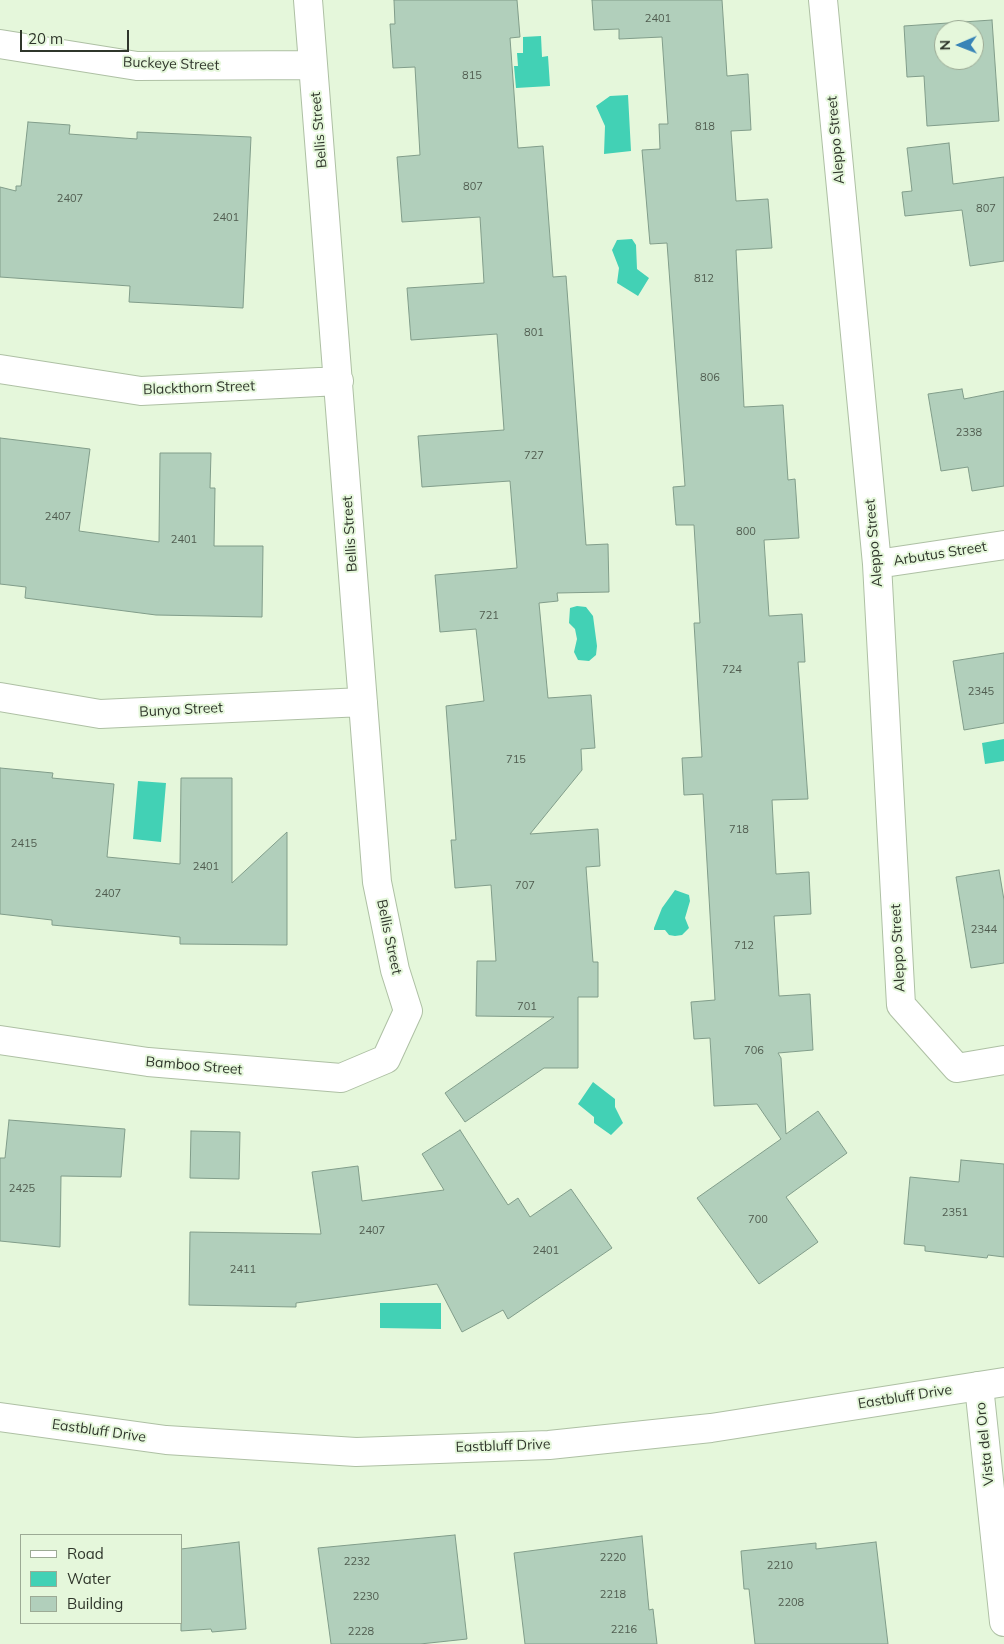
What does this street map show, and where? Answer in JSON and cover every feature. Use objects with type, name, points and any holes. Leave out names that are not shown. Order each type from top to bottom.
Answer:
[{"type":"street","name":"Bellis Street","points":[[308,0],[377,882],[395,970],[408,1011],[386,1059]]},
{"type":"street","name":"Aleppo Street","points":[[823,0],[877,564],[901,1005],[957,1068],[1004,1060]]},
{"type":"street","name":"Buckeye Street","points":[[0,44],[137,66],[313,66]]},
{"type":"street","name":"Blackthorn Street","points":[[0,369],[141,391],[339,381]]},
{"type":"street","name":"Arbutus Street","points":[[877,564],[1004,545]]},
{"type":"street","name":"Bunya Street","points":[[0,697],[100,714],[363,702]]},
{"type":"street","name":"Bamboo Street","points":[[0,1040],[148,1062],[341,1078],[386,1059]]},
{"type":"street","name":"Eastbluff Drive","points":[[0,1417],[166,1440],[356,1452],[549,1445],[711,1428],[992,1384]]},
{"type":"street","name":"Vista del Oro","points":[[992,1384],[1004,1622]]},
{"type":"water","points":[[541,36],[542,57],[548,56],[550,86],[516,88],[514,66],[518,66],[517,53],[523,53],[523,37]]},
{"type":"water","points":[[628,95],[631,151],[604,154],[605,126],[596,106],[610,96]]},
{"type":"water","points":[[632,239],[636,245],[637,269],[649,278],[638,296],[617,283],[619,268],[612,250],[617,240]]},
{"type":"water","points":[[577,606],[586,607],[593,616],[597,646],[596,655],[589,661],[578,660],[574,652],[577,639],[575,629],[569,623],[570,608]]},
{"type":"water","points":[[1004,739],[1004,761],[985,764],[982,743]]},
{"type":"water","points":[[138,781],[166,783],[161,842],[133,839]]},
{"type":"water","points":[[675,890],[689,895],[690,901],[685,918],[689,928],[682,935],[675,936],[669,935],[665,930],[654,930],[654,928],[662,908]]},
{"type":"water","points":[[593,1082],[615,1099],[615,1107],[623,1123],[611,1135],[594,1123],[594,1117],[578,1104]]},
{"type":"water","points":[[380,1303],[441,1303],[441,1329],[380,1328]]},
{"type":"building","points":[[394,0],[517,0],[520,37],[510,38],[518,148],[543,146],[553,277],[566,276],[586,545],[608,544],[609,592],[557,593],[558,601],[539,603],[548,698],[591,695],[595,748],[581,749],[582,770],[530,834],[598,829],[600,866],[586,867],[593,962],[598,962],[598,997],[578,997],[578,1068],[544,1068],[465,1122],[445,1093],[554,1017],[476,1016],[477,961],[496,961],[491,885],[455,888],[451,840],[456,840],[446,706],[484,701],[476,629],[440,632],[435,575],[517,568],[510,481],[422,487],[418,436],[504,430],[497,334],[411,340],[407,288],[484,283],[480,217],[402,222],[397,157],[420,155],[415,67],[393,68],[390,24],[395,24]]},
{"type":"building","points":[[592,0],[722,0],[727,76],[748,74],[751,130],[731,131],[736,201],[768,199],[772,248],[736,250],[744,407],[783,405],[788,480],[795,479],[799,538],[764,540],[769,616],[802,614],[805,662],[798,662],[808,799],[772,800],[776,874],[809,872],[811,914],[774,916],[779,996],[810,994],[813,1050],[778,1053],[781,1058],[786,1134],[818,1111],[847,1153],[786,1197],[818,1242],[759,1284],[697,1198],[781,1139],[757,1104],[714,1106],[710,1038],[694,1039],[691,1002],[715,1000],[703,794],[684,795],[682,758],[702,757],[694,623],[700,623],[694,525],[676,525],[673,487],[685,486],[667,243],[650,244],[642,150],[660,149],[659,124],[668,124],[662,37],[619,39],[619,29],[594,30]]},
{"type":"building","points":[[992,20],[999,121],[927,126],[924,76],[907,77],[904,26],[934,24],[934,70],[984,70],[984,21]]},
{"type":"building","points":[[28,122],[70,125],[69,134],[137,139],[137,132],[251,137],[243,308],[129,302],[130,286],[0,277],[0,187],[16,191],[16,186],[21,186]]},
{"type":"building","points":[[949,143],[953,184],[1004,177],[1004,261],[970,266],[962,210],[905,216],[902,192],[912,191],[907,148]]},
{"type":"building","points":[[962,389],[964,399],[1004,391],[1004,486],[972,491],[968,467],[941,471],[928,394]]},
{"type":"building","points":[[0,438],[90,449],[79,531],[159,542],[160,453],[211,453],[210,488],[215,488],[214,546],[263,546],[262,617],[156,615],[25,598],[26,587],[0,584]]},
{"type":"building","points":[[1004,653],[1004,723],[964,730],[953,661]]},
{"type":"building","points":[[0,768],[53,773],[52,778],[114,784],[107,857],[180,864],[181,778],[232,778],[232,883],[287,832],[287,945],[180,944],[180,937],[52,925],[52,920],[0,914]]},
{"type":"building","points":[[999,870],[1004,900],[1004,963],[971,968],[956,877]]},
{"type":"building","points":[[9,1120],[125,1129],[121,1177],[61,1176],[60,1247],[0,1241],[0,1158],[5,1158]]},
{"type":"building","points":[[460,1130],[508,1205],[518,1198],[530,1217],[571,1189],[612,1248],[508,1319],[503,1310],[462,1332],[437,1284],[296,1303],[296,1307],[189,1305],[190,1232],[321,1234],[312,1172],[358,1166],[362,1201],[444,1190],[422,1154]]},
{"type":"building","points":[[191,1131],[240,1132],[239,1179],[190,1178]]},
{"type":"building","points":[[961,1160],[1004,1164],[1004,1257],[988,1255],[987,1258],[925,1251],[925,1246],[904,1244],[910,1177],[959,1182]]},
{"type":"building","points":[[455,1535],[467,1639],[420,1644],[331,1644],[318,1548]]},
{"type":"building","points":[[642,1536],[649,1610],[653,1609],[657,1644],[525,1644],[514,1553]]},
{"type":"building","points":[[239,1542],[246,1629],[212,1632],[211,1629],[181,1631],[182,1549]]},
{"type":"building","points":[[876,1542],[888,1644],[755,1644],[749,1589],[744,1589],[741,1551],[816,1543],[816,1549]]}]
